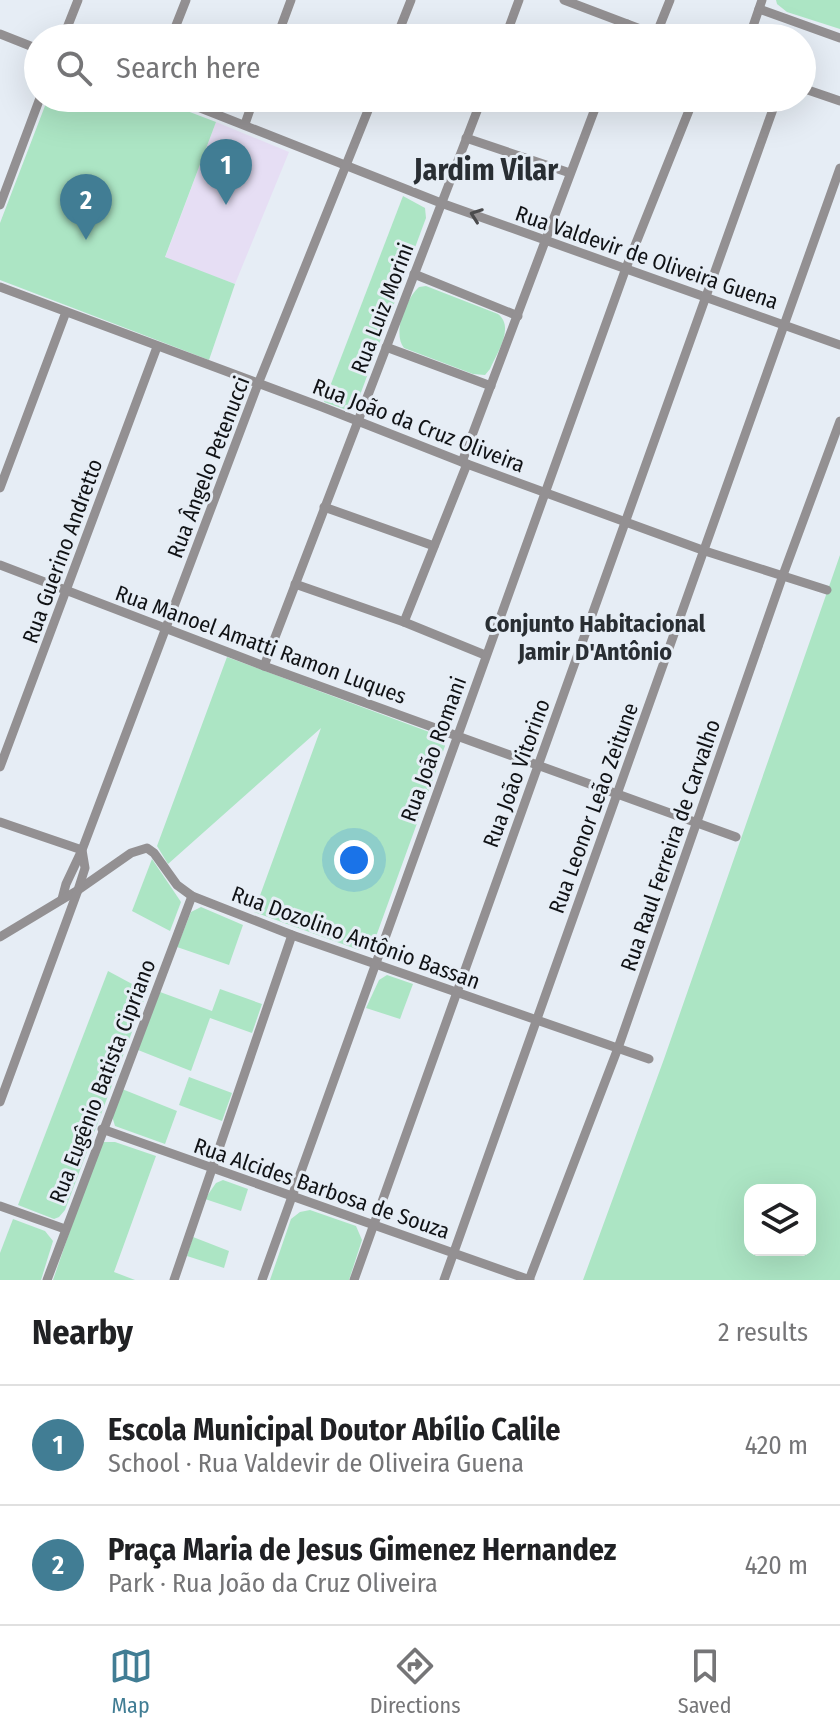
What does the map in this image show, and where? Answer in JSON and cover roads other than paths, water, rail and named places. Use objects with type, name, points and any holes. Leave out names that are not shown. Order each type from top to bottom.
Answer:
[{"type":"street","points":[[69,24],[78,0]]},
{"type":"street","points":[[177,24],[186,0]]},
{"type":"street","points":[[282,24],[291,0]]},
{"type":"street","points":[[402,24],[411,0]]},
{"type":"street","points":[[510,24],[519,0]]},
{"type":"street","points":[[564,0],[627,24]]},
{"type":"street","points":[[663,24],[670,0]]},
{"type":"street","points":[[754,24],[760,4],[807,24]]},
{"type":"street","points":[[816,28],[840,38]]},
{"type":"street","points":[[0,34],[24,43]]},
{"type":"street","points":[[816,93],[840,101]]},
{"type":"street","points":[[0,205],[35,112]]},
{"type":"street","name":"Rua Valdevir de Oliveira Guena","points":[[213,112],[441,203],[840,345]]},
{"type":"street","points":[[245,124],[249,112]]},
{"type":"street","name":"Rua Ângelo Petenucci","points":[[62,899],[258,384],[367,112]]},
{"type":"street","name":"Rua Luiz Morini","points":[[264,666],[476,112]]},
{"type":"street","points":[[404,622],[593,112]]},
{"type":"street","name":"Rua João Romani","points":[[262,1280],[626,268],[688,112]]},
{"type":"street","name":"Rua João Vitorino","points":[[354,1280],[772,112]]},
{"type":"street","points":[[466,138],[570,173]]},
{"type":"street","name":"Rua Leonor Leão Zeitune","points":[[444,1280],[840,168]]},
{"type":"street","points":[[414,274],[518,316]]},
{"type":"street","name":"Rua João da Cruz Oliveira","points":[[0,287],[464,463],[705,551],[827,590]]},
{"type":"street","points":[[0,488],[66,312]]},
{"type":"street","name":"Rua Guerino Andretto","points":[[0,767],[157,347]]},
{"type":"street","points":[[386,347],[491,386]]},
{"type":"street","name":"Rua Raul Ferreira de Carvalho","points":[[530,1280],[618,1048],[840,421]]},
{"type":"street","points":[[324,507],[434,546]]},
{"type":"street","name":"Rua Manoel Amatti Ramon Luques","points":[[0,565],[264,666],[736,837]]},
{"type":"street","points":[[295,584],[404,622],[485,655]]},
{"type":"street","points":[[0,822],[82,850]]},
{"type":"street","name":"Rua Dozolino Antônio Bassan","points":[[78,890],[131,853],[147,848],[177,885],[192,896],[292,935],[649,1059]]},
{"type":"street","name":"Rua Ângelo Petenucci","points":[[0,1102],[78,890],[85,868],[82,850]]},
{"type":"street","points":[[0,937],[78,890]]},
{"type":"street","name":"Rua Eugênio Batista Cipriano","points":[[47,1280],[192,896]]},
{"type":"street","points":[[174,1280],[292,935]]},
{"type":"street","name":"Rua Alcides Barbosa de Souza","points":[[102,1129],[530,1280]]},
{"type":"street","points":[[0,1206],[65,1229]]},
{"type":"place","name":"Escola Municipal Doutor Abílio Calile","points":[[226,205]]},
{"type":"place","name":"Praça Maria de Jesus Gimenez Hernandez","points":[[86,240]]},
{"type":"district","name":"Jardim Vilar","points":[[486,170]]},
{"type":"district","name":"Conjunto Habitacional Jamir D'Antônio","points":[[595,638]]}]
